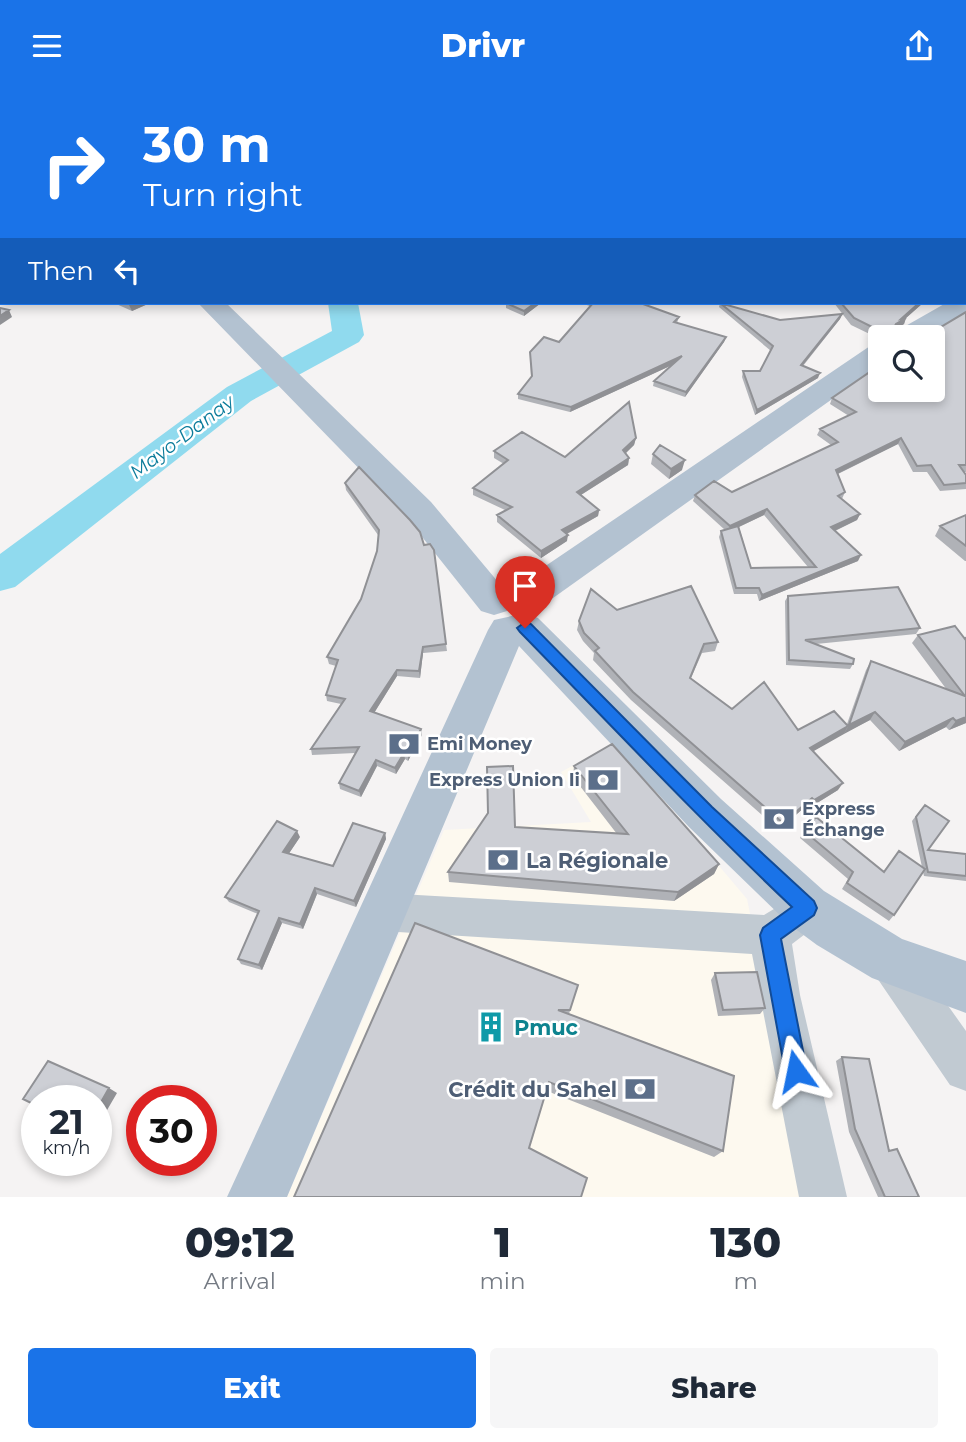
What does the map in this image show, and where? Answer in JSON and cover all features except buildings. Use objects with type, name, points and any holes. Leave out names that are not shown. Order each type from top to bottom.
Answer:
[{"type":"main road","points":[[213,305],[419,510],[513,614],[705,813],[807,908],[834,928],[890,960],[966,987]]},
{"type":"main road","points":[[927,325],[961,305]]},
{"type":"main road","points":[[257,1197],[382,912],[455,754],[513,614],[868,361]]},
{"type":"street","points":[[382,912],[770,935],[807,908]]},
{"type":"street","points":[[770,935],[779,995],[824,1197]]},
{"type":"street","points":[[890,960],[966,1069]]},
{"type":"shaded area","points":[[615,743],[747,899],[809,1197],[287,1197],[444,830],[591,822],[561,772]]},
{"type":"waterway","name":"Mayo-Danay","points":[[0,576],[239,394],[348,335],[343,305]]},
{"type":"place","name":"Emi Money","points":[[404,744]]},
{"type":"place","name":"Express Union Ii","points":[[603,780]]},
{"type":"place","name":"Express Échange","points":[[779,819]]},
{"type":"place","name":"La Régionale","points":[[503,860]]},
{"type":"place","name":"Pmuc","points":[[491,1027]]},
{"type":"place","name":"Crédit du Sahel","points":[[640,1089]]},
{"type":"route","points":[[525,628],[642,745],[705,813],[766,873],[807,908],[770,935],[779,995],[796,1071]]}]
